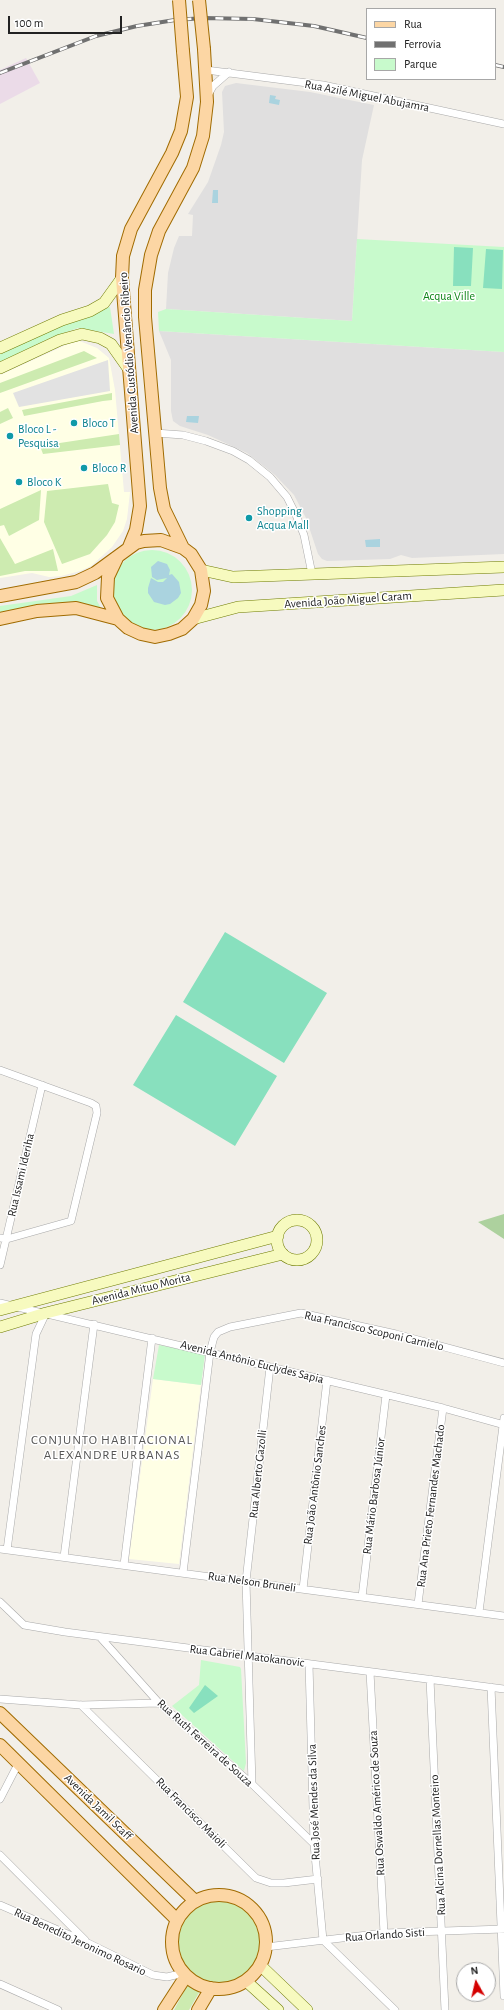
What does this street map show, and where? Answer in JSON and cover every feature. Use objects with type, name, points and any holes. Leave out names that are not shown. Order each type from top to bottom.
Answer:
[{"type":"main road","name":"Avenida Custódio Venâncio Ribeiro","points":[[129,547],[136,530],[140,506],[122,278],[123,256],[131,229],[172,153],[181,131],[187,97],[179,0]]},
{"type":"main road","name":"Avenida Custódio Venâncio Ribeiro","points":[[184,548],[164,509],[160,488],[145,317],[146,282],[151,255],[159,231],[185,184],[198,153],[203,136],[207,96],[200,0]]},
{"type":"main road","points":[[0,596],[76,582],[95,573],[117,558],[129,547],[153,539],[169,541],[184,548],[191,554],[201,570],[204,591],[201,605],[193,619],[176,632],[155,636],[134,631],[118,619],[111,609],[106,588],[110,572],[117,558]]},
{"type":"main road","points":[[0,619],[38,611],[76,608],[118,619]]},
{"type":"main road","name":"Avenida Jamil Scaff","points":[[0,1713],[195,1901]]},
{"type":"main road","name":"Avenida Jamil Scaff","points":[[0,1745],[177,1920]]},
{"type":"main road","points":[[220,1895],[233,1897],[245,1902],[262,1922],[266,1934],[266,1947],[260,1965],[246,1981],[223,1989],[212,1988],[198,1984],[185,1974],[177,1964],[172,1949],[172,1934],[177,1920],[185,1909],[195,1901],[207,1896],[220,1895]]},
{"type":"main road","points":[[164,2010],[185,1974]]},
{"type":"main road","points":[[198,2010],[212,1988]]},
{"type":"street","name":"Rua Azilé Miguel Abujamra","points":[[206,70],[323,85],[504,124]]},
{"type":"street","points":[[207,96],[213,86],[229,72]]},
{"type":"street","points":[[0,348],[62,320],[90,311],[104,303],[122,278]]},
{"type":"street","points":[[0,368],[60,340],[82,334],[100,338],[111,344],[130,371]]},
{"type":"street","points":[[155,433],[183,436],[206,441],[233,451],[250,460],[270,477],[287,497],[296,515],[304,535],[312,574]]},
{"type":"street","name":"Avenida João Miguel Caram","points":[[201,570],[233,577],[504,567]]},
{"type":"street","name":"Avenida João Miguel Caram","points":[[193,619],[238,607],[504,590]]},
{"type":"street","points":[[0,1070],[91,1103],[97,1109],[97,1116],[71,1221],[4,1239]]},
{"type":"street","name":"Rua Issami Ideriha","points":[[0,1265],[4,1239],[42,1085]]},
{"type":"street","points":[[301,1220],[312,1227],[317,1236],[317,1243],[313,1253],[304,1259],[291,1259],[283,1254],[278,1245],[278,1236],[282,1227],[290,1221],[301,1220]]},
{"type":"street","name":"Avenida Mituo Morita","points":[[0,1310],[278,1236]]},
{"type":"street","name":"Avenida Mituo Morita","points":[[0,1327],[46,1313],[283,1254]]},
{"type":"street","name":"Avenida Antônio Euclydes Sapia","points":[[0,1303],[94,1324],[503,1422]]},
{"type":"street","points":[[4,1549],[36,1334],[46,1313]]},
{"type":"street","name":"Rua Francisco Scoponi Carnielo","points":[[210,1352],[214,1337],[218,1332],[230,1327],[301,1313],[396,1334],[504,1363]]},
{"type":"street","points":[[64,1557],[94,1324]]},
{"type":"street","points":[[124,1565],[152,1338]]},
{"type":"street","points":[[183,1573],[210,1352]]},
{"type":"street","name":"Rua Alberto Gazolli","points":[[252,1784],[246,1581],[270,1367]]},
{"type":"street","name":"Rua João Antônio Sanches","points":[[303,1589],[327,1380]]},
{"type":"street","name":"Rua Mário Barbosa Júnior","points":[[362,1597],[386,1394]]},
{"type":"street","name":"Rua Ana Prieto Fernandes Machado","points":[[418,1604],[444,1408]]},
{"type":"street","points":[[479,1612],[503,1422]]},
{"type":"street","name":"Rua Nelson Bruneli","points":[[4,1549],[504,1616]]},
{"type":"street","name":"Rua Gabriel Matokanovic","points":[[0,1602],[24,1625],[100,1637],[504,1689]]},
{"type":"street","name":"Rua Ruth Ferreira de Souza","points":[[100,1637],[159,1703],[252,1784],[314,1844]]},
{"type":"street","name":"Rua José Mendes da Silva","points":[[309,1664],[314,1844],[323,1940]]},
{"type":"street","name":"Rua Oswaldo Américo de Souza","points":[[370,1672],[384,1934]]},
{"type":"street","name":"Rua Alcina Dornellas Monteiro","points":[[430,1679],[443,1931],[445,2010]]},
{"type":"street","points":[[491,1687],[503,1929],[504,1996]]},
{"type":"street","points":[[0,1699],[81,1705],[159,1703]]},
{"type":"street","name":"Rua Francisco Maioli","points":[[81,1705],[256,1878],[271,1882],[284,1883],[318,1879]]},
{"type":"street","points":[[0,1799],[18,1764]]},
{"type":"street","points":[[0,1855],[88,1943]]},
{"type":"street","name":"Rua Benedito Jeronimo Rosario","points":[[0,1905],[88,1943],[153,1975],[167,1977],[185,1974]]},
{"type":"street","name":"Rua Orlando Sisti","points":[[266,1947],[384,1934],[503,1929]]},
{"type":"street","points":[[323,1940],[395,2010]]},
{"type":"street","points":[[260,1965],[307,2010]]},
{"type":"street","points":[[246,1981],[278,2010]]},
{"type":"street","points":[[0,1984],[58,2010]]},
{"type":"shaded area","points":[[26,58],[40,83],[0,104],[0,70]]},
{"type":"shaded area","points":[[236,83],[310,92],[374,105],[362,160],[352,321],[166,309],[168,273],[174,248],[179,236],[192,236],[193,215],[188,214],[208,182],[221,145],[224,132],[222,92],[225,86]]},
{"type":"shaded area","points":[[159,331],[504,352],[504,554],[412,558],[401,555],[390,559],[327,561],[322,559],[318,554],[306,518],[294,495],[275,475],[247,453],[208,435],[180,426],[173,421],[171,411],[171,360]]},
{"type":"shaded area","points":[[77,340],[97,348],[109,358],[115,390],[124,492],[130,492],[127,519],[123,531],[112,547],[91,566],[80,571],[61,576],[49,577],[32,573],[0,578],[0,375]]},
{"type":"shaded area","points":[[108,360],[110,391],[19,407],[13,393]]},
{"type":"shaded area","points":[[153,1379],[201,1385],[179,1564],[129,1559]]},
{"type":"green space","name":"Acqua Ville","points":[[357,239],[504,247],[504,352],[159,331],[158,312],[166,309],[352,321]]},
{"type":"green space","points":[[454,247],[473,248],[471,286],[453,286]]},
{"type":"green space","points":[[486,249],[503,250],[502,289],[483,288]]},
{"type":"green space","points":[[110,307],[114,334],[78,328],[52,337],[0,362],[0,351],[70,320]]},
{"type":"green space","points":[[84,351],[97,358],[0,393],[0,383]]},
{"type":"green space","points":[[112,393],[112,400],[24,416],[22,410]]},
{"type":"green space","points":[[8,408],[13,418],[0,424],[0,412]]},
{"type":"green space","points":[[119,434],[120,445],[43,454],[40,446]]},
{"type":"green space","points":[[108,484],[112,503],[119,505],[115,522],[107,535],[90,554],[62,564],[44,522],[47,491]]},
{"type":"green space","points":[[41,490],[39,520],[9,536],[4,525],[0,526],[0,509]]},
{"type":"green space","points":[[0,538],[15,564],[53,549],[58,571],[25,571],[0,576]]},
{"type":"green space","points":[[152,550],[167,553],[180,562],[189,575],[192,590],[189,605],[180,618],[167,627],[152,630],[137,627],[124,618],[115,605],[112,590],[115,575],[124,562],[137,553]]},
{"type":"green space","points":[[97,585],[97,601],[101,608],[45,605],[0,613],[0,606],[71,596]]},
{"type":"green space","points":[[225,932],[327,993],[284,1063],[183,1002]]},
{"type":"green space","points":[[176,1015],[277,1076],[235,1146],[133,1085]]},
{"type":"green space","points":[[504,1214],[504,1239],[478,1222]]},
{"type":"green space","points":[[159,1345],[205,1354],[201,1385],[153,1379]]},
{"type":"green space","points":[[201,1660],[240,1667],[241,1669],[246,1763],[244,1771],[172,1706],[199,1685]]},
{"type":"green space","points":[[205,1685],[218,1696],[194,1713],[189,1708]]},
{"type":"green space","points":[[219,1900],[235,1903],[249,1912],[258,1926],[261,1942],[258,1958],[249,1972],[235,1981],[219,1984],[203,1981],[189,1972],[180,1958],[177,1942],[180,1926],[189,1912],[203,1903]]},
{"type":"green space","points":[[188,1984],[200,1991],[189,2010],[174,2010]]},
{"type":"water","points":[[270,95],[276,96],[275,99],[280,100],[279,105],[269,103]]},
{"type":"water","points":[[213,190],[218,190],[218,203],[212,203]]},
{"type":"water","points":[[187,416],[199,416],[198,423],[186,422]]},
{"type":"water","points":[[380,539],[380,547],[366,547],[365,540]]},
{"type":"water","points":[[158,561],[167,564],[170,570],[169,575],[172,574],[179,582],[181,593],[178,598],[170,604],[165,605],[154,602],[148,593],[151,578],[158,582],[163,582],[167,578],[157,580],[152,577],[151,567]]},
{"type":"railway","points":[[0,73],[96,36],[137,26],[175,20],[204,18],[253,19],[314,26],[366,38]]},
{"type":"railway","points":[[496,65],[504,67]]},
{"type":"place","name":"Bloco T","points":[[74,423]]},
{"type":"place","name":"Bloco L - Pesquisa","points":[[10,436]]},
{"type":"place","name":"Bloco R","points":[[84,468]]},
{"type":"place","name":"Bloco K","points":[[19,482]]},
{"type":"place","name":"Shopping Acqua Mall","points":[[249,518]]},
{"type":"district","name":"CONJUNTO HABITACIONAL ALEXANDRE URBANAS","points":[[112,1448]]}]
